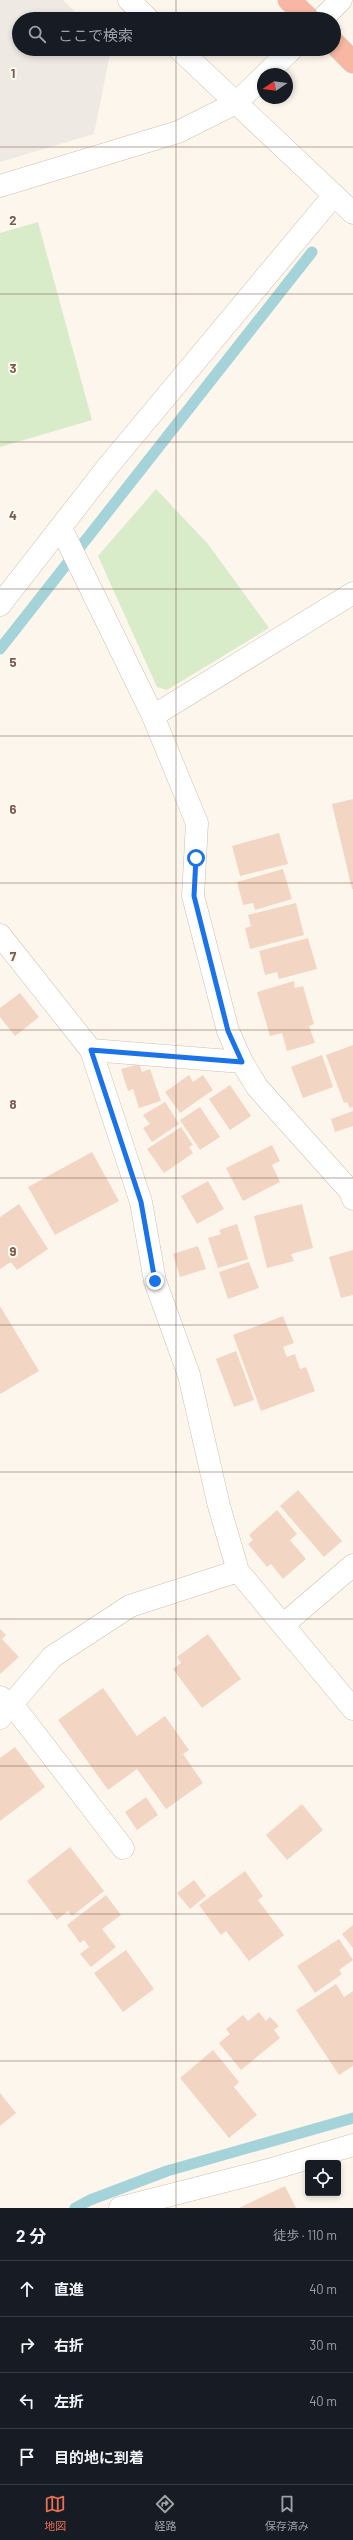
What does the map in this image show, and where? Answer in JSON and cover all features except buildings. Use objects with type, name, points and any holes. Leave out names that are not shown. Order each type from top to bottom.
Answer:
[{"type":"highway","points":[[289,0],[302,12]]},
{"type":"highway","points":[[341,50],[353,62]]},
{"type":"street","points":[[129,0],[141,12]]},
{"type":"street","points":[[329,12],[342,0]]},
{"type":"street","points":[[186,56],[353,213]]},
{"type":"street","points":[[272,68],[285,56]]},
{"type":"street","points":[[0,186],[178,132],[236,103],[257,83]]},
{"type":"street","points":[[0,605],[109,465],[334,195]]},
{"type":"street","points":[[61,528],[153,716],[197,823],[194,896],[228,1031],[242,1062],[257,1087],[352,1193]]},
{"type":"street","points":[[153,716],[353,593]]},
{"type":"street","points":[[0,935],[91,1050],[141,1202],[155,1281],[189,1375],[220,1506],[238,1571],[353,1709]]},
{"type":"street","points":[[91,1050],[242,1062]]},
{"type":"street","points":[[284,1625],[353,1565]]},
{"type":"street","points":[[123,1848],[4,1706],[52,1657],[130,1606],[238,1571]]},
{"type":"street","points":[[120,2208],[272,2169],[353,2146]]},
{"type":"shaded area","points":[[0,0],[63,0],[75,12],[12,12],[12,56],[110,56],[94,134],[0,162]]},
{"type":"green space","points":[[38,222],[92,420],[0,447],[0,233]]},
{"type":"green space","points":[[156,489],[208,544],[269,628],[167,690],[157,687],[98,556]]},
{"type":"waterway","points":[[0,649],[312,252]]},
{"type":"waterway","points":[[75,2208],[90,2200],[167,2171],[353,2118]]},
{"type":"route","points":[[155,1281],[141,1202],[91,1050],[242,1062],[228,1031],[206,951],[194,896],[196,858]]}]
